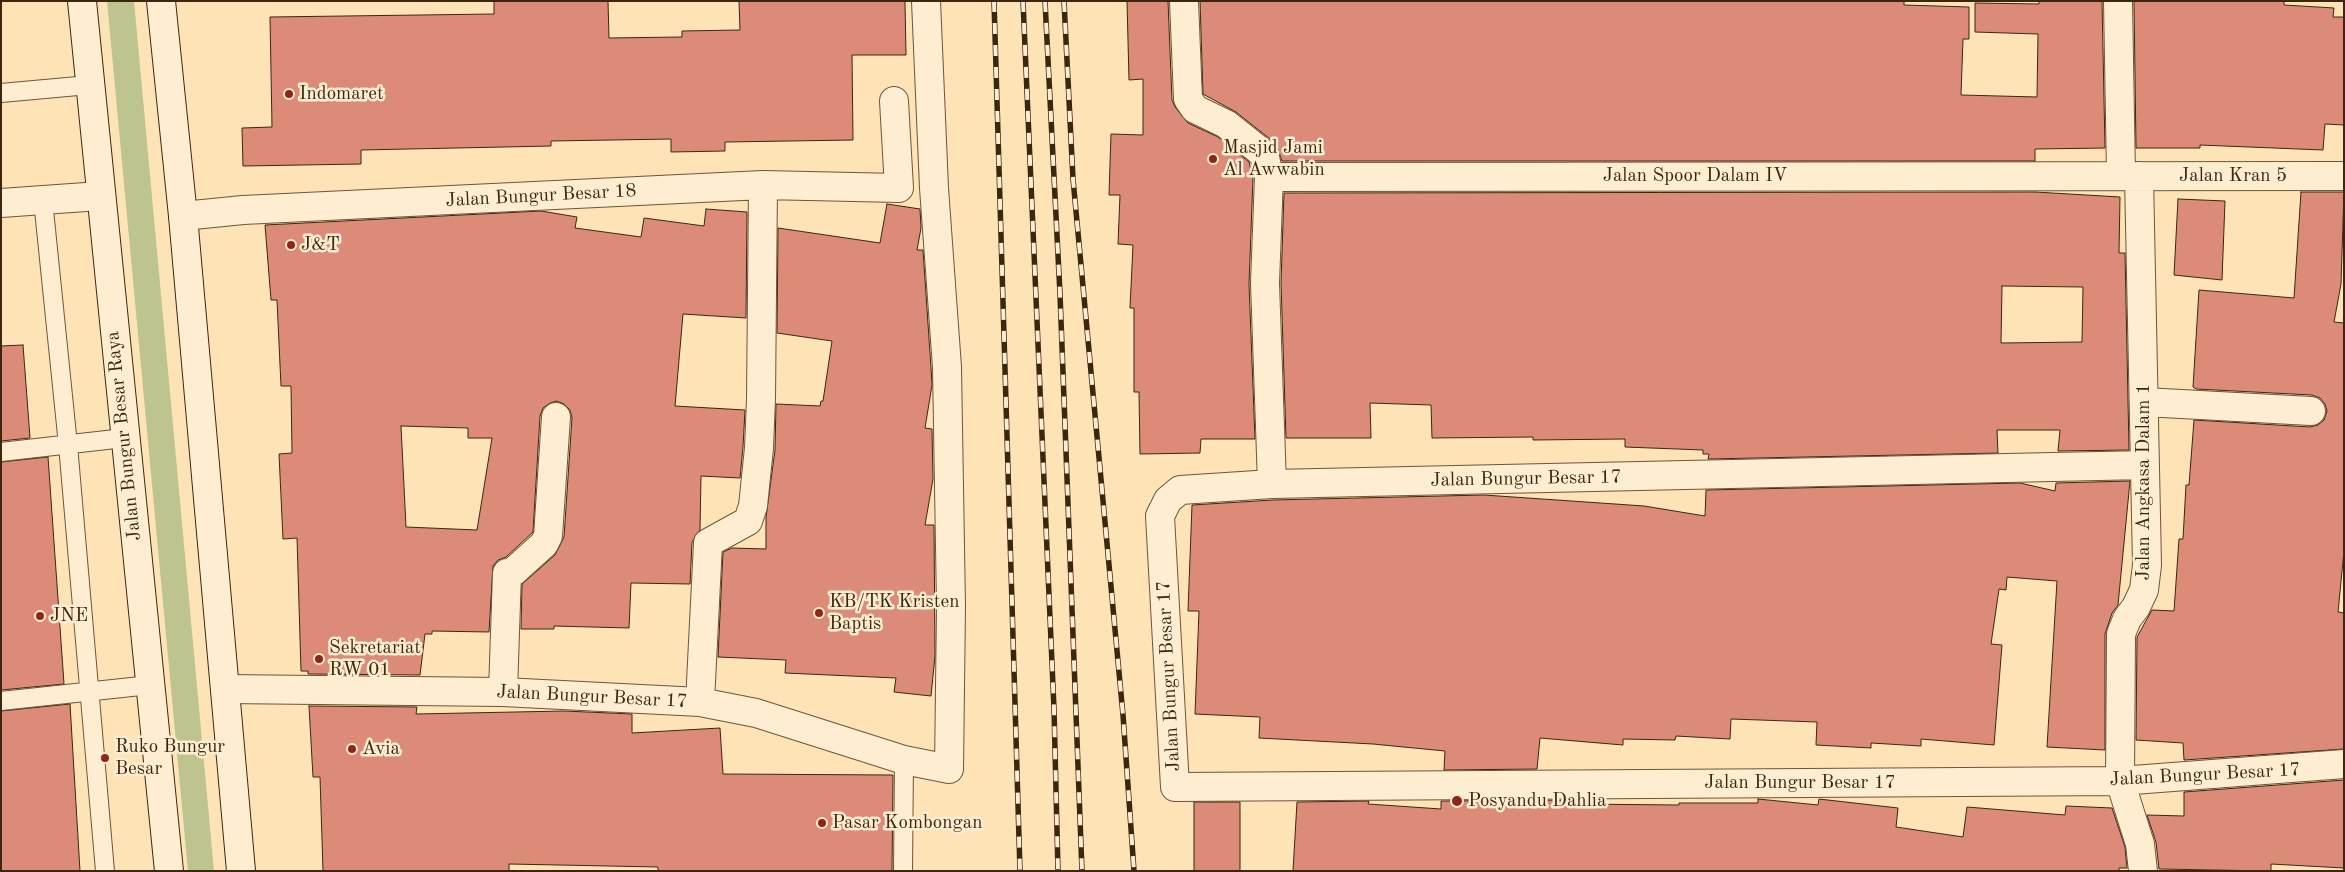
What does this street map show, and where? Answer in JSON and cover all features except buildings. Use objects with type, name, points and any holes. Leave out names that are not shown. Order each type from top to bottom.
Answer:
[{"type":"street","name":"Jalan Bungur Besar Raya","points":[[82,1],[124,438],[169,871]]},
{"type":"street","points":[[161,1],[183,216],[241,871]]},
{"type":"street","name":"Jalan Bungur Besar 17","points":[[225,689],[504,692],[700,702],[756,713],[904,760],[949,769],[951,606],[947,367],[934,188],[926,1]]},
{"type":"street","points":[[1184,1],[1188,99],[1195,109],[1226,124],[1260,151],[1265,157],[1269,177],[1265,283],[1272,484]]},
{"type":"street","name":"Jalan Angkasa Dalam 1","points":[[2118,1],[2144,402],[2147,565],[2144,590],[2127,619],[2121,634],[2120,781],[2140,844],[2143,871]]},
{"type":"street","name":"Jalan Bungur Besar 18","points":[[183,216],[243,210],[763,185],[899,188],[894,101]]},
{"type":"street","name":"Jalan Spoor Dalam IV","points":[[1269,177],[2130,176]]},
{"type":"street","name":"Jalan Kran 5","points":[[2130,176],[2344,176]]},
{"type":"street","points":[[700,702],[708,543],[748,521],[753,506],[759,448],[761,399],[763,185]]},
{"type":"street","points":[[1,203],[100,196]]},
{"type":"street","points":[[2144,402],[2311,411]]},
{"type":"street","points":[[504,692],[507,573],[513,572],[544,544],[548,536],[556,417]]},
{"type":"street","name":"Jalan Bungur Besar 17","points":[[2145,465],[1272,484],[1180,490],[1168,500],[1160,516],[1176,786],[2120,781],[2344,764]]},
{"type":"lane","points":[[1,93],[89,85]]},
{"type":"lane","points":[[43,200],[68,445],[104,871]]},
{"type":"lane","points":[[1,452],[124,438]]},
{"type":"lane","points":[[1,701],[150,685]]},
{"type":"lane","points":[[903,871],[904,760]]},
{"type":"green space","points":[[107,1],[134,1],[214,871],[188,871]]},
{"type":"railway","points":[[994,1],[1020,871]]},
{"type":"railway","points":[[1023,1],[1054,709],[1058,871]]},
{"type":"railway","points":[[1045,1],[1060,294],[1082,871]]},
{"type":"railway","points":[[1064,1],[1073,179],[1123,715],[1134,871]]},
{"type":"place","name":"Indomaret","points":[[289,94]]},
{"type":"place","name":"Masjid Jami Al Awwabin","points":[[1213,159]]},
{"type":"place","name":"J&T","points":[[291,245]]},
{"type":"place","name":"KB/TK Kristen Baptis","points":[[819,613]]},
{"type":"place","name":"JNE","points":[[40,616]]},
{"type":"place","name":"Sekretariat RW 01","points":[[319,659]]},
{"type":"place","name":"Avia","points":[[352,749]]},
{"type":"place","name":"Ruko Bungur Besar","points":[[105,758]]},
{"type":"place","name":"Posyandu Dahlia","points":[[1457,801]]},
{"type":"place","name":"Pasar Kombongan","points":[[822,823]]}]
